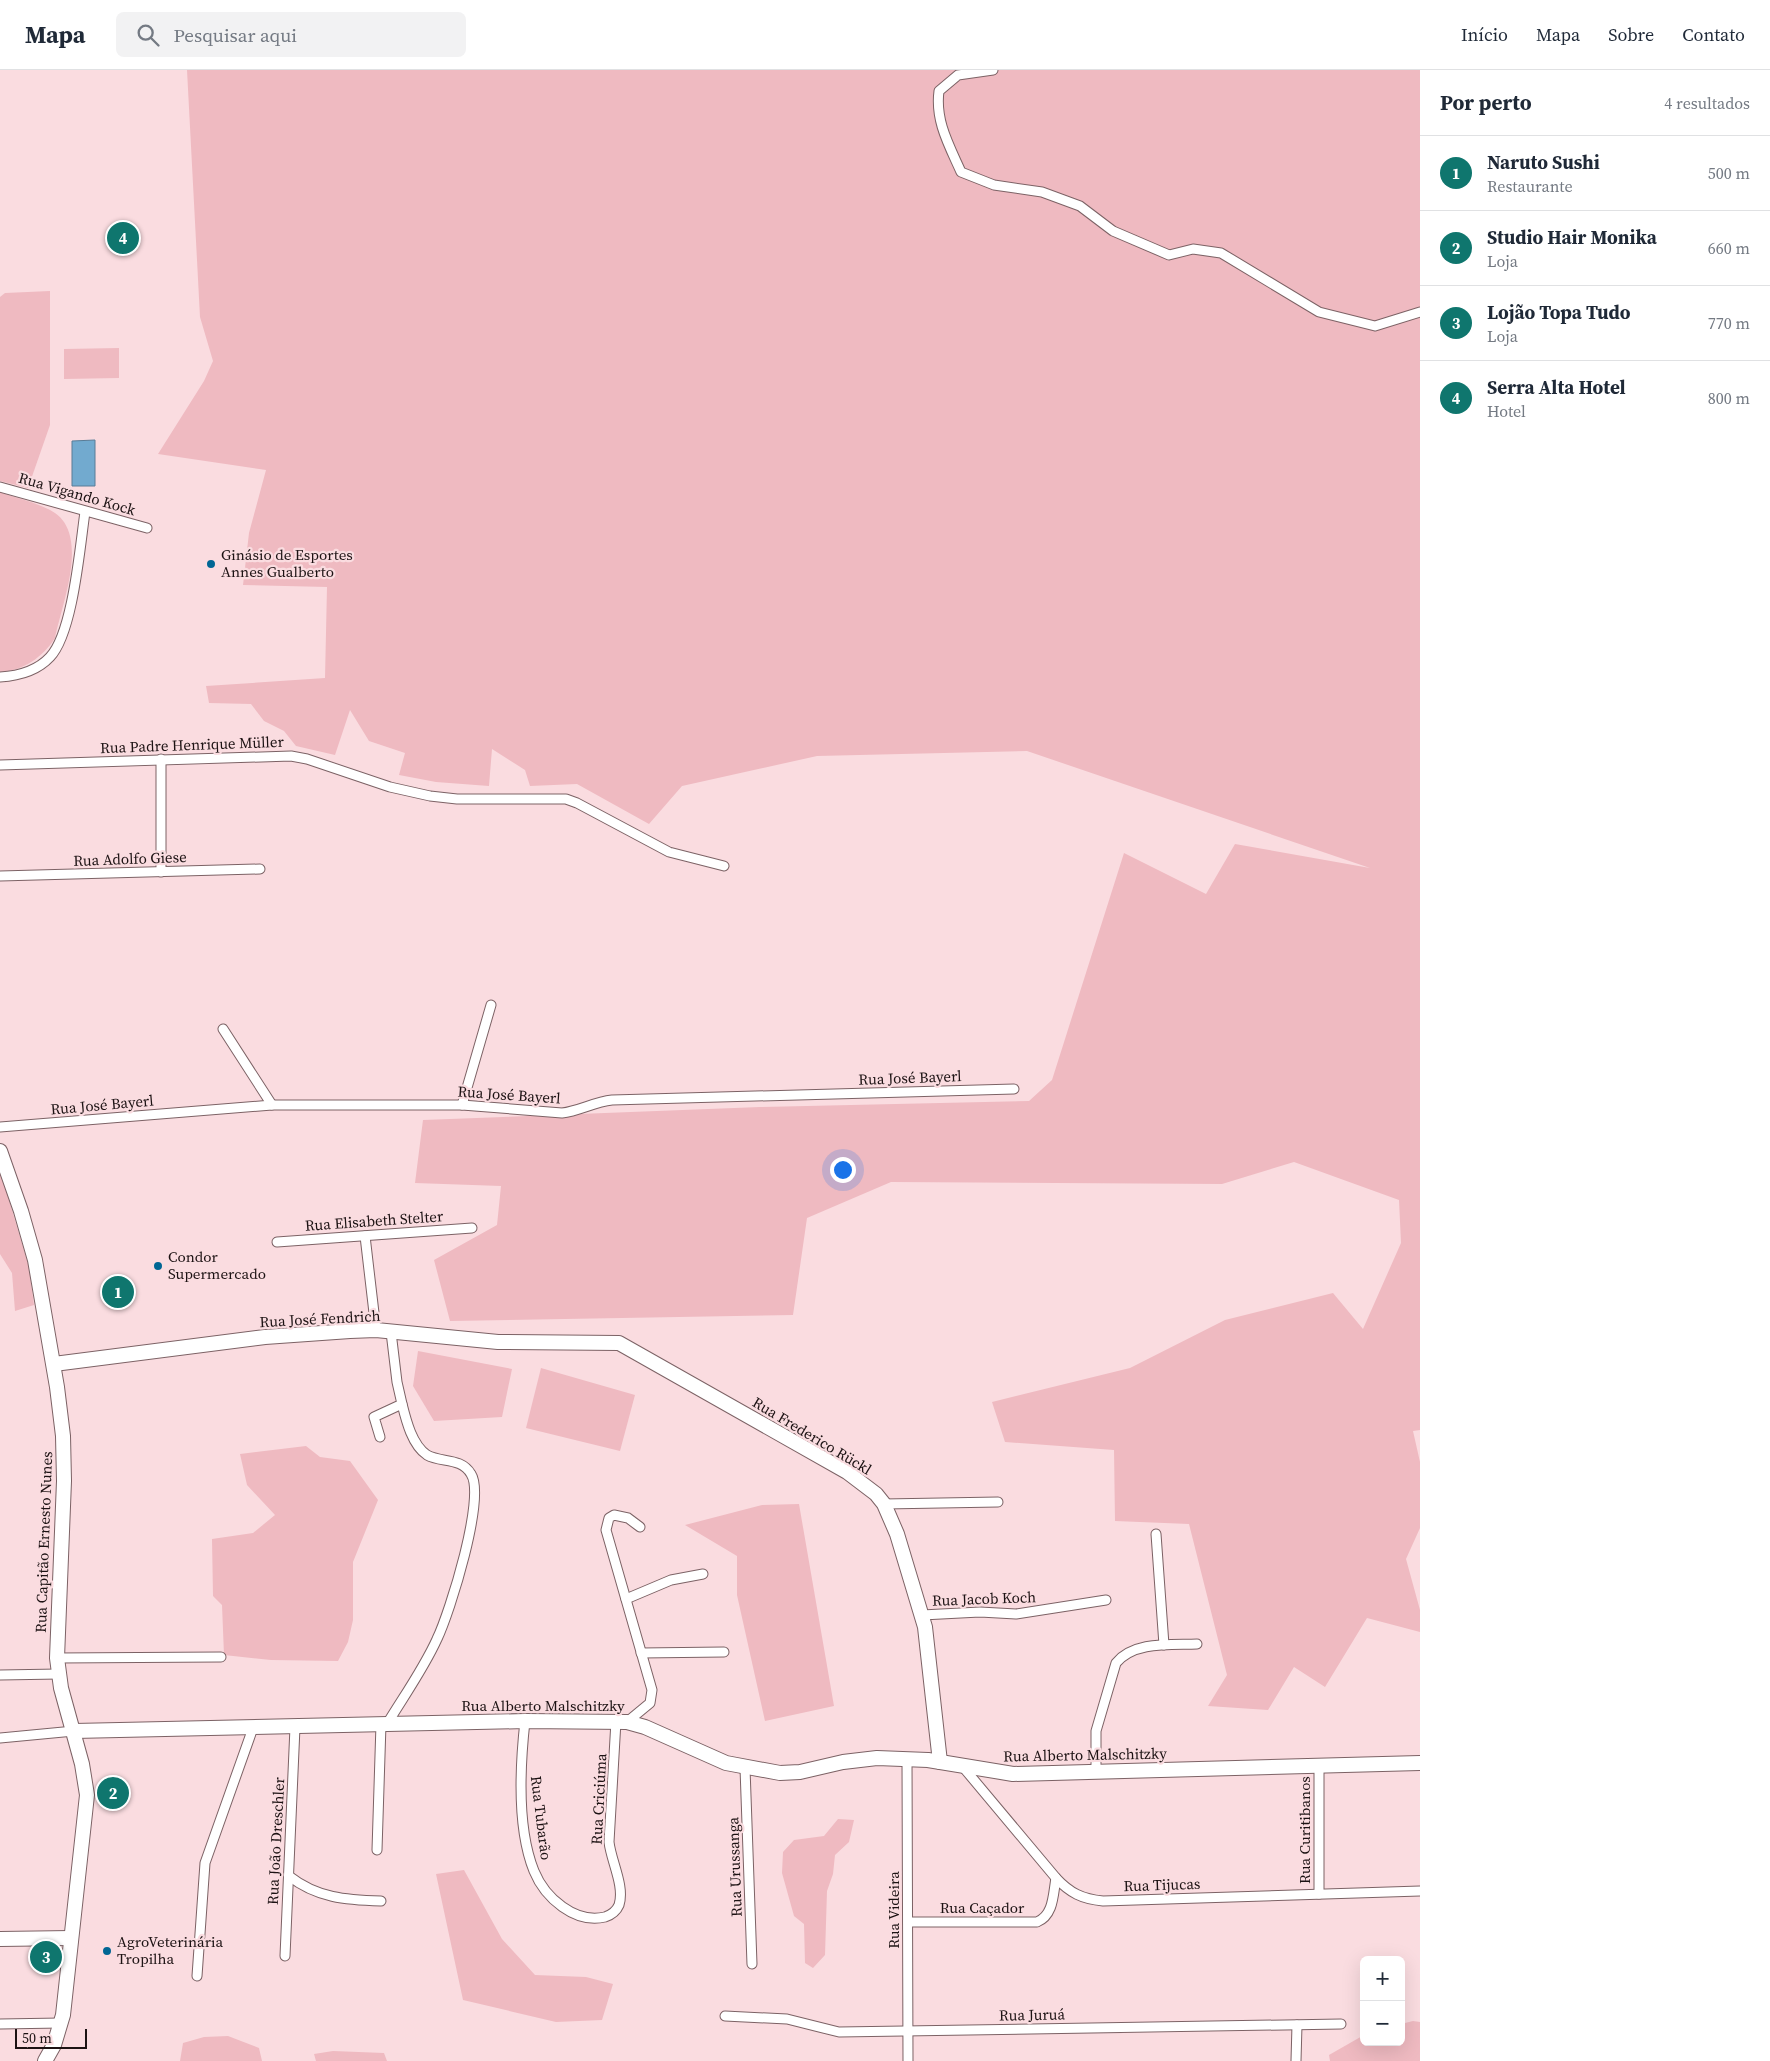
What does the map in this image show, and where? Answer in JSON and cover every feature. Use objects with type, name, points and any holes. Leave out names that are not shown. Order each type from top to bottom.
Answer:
[{"type":"street","points":[[993,70],[958,75],[939,91],[937,105],[942,130],[961,172],[994,185],[1042,192],[1080,206],[1113,231],[1169,255],[1193,248],[1222,253],[1319,312],[1375,326],[1420,312]]},
{"type":"street","name":"Rua Vigando Kock","points":[[0,487],[147,528]]},
{"type":"street","points":[[0,677],[30,670],[49,658],[57,648],[69,609],[85,512]]},
{"type":"street","name":"Rua Padre Henrique Müller","points":[[0,765],[298,756],[390,787],[430,796],[457,799],[566,799],[669,852],[724,866]]},
{"type":"street","points":[[160,760],[161,872]]},
{"type":"street","name":"Rua Adolfo Giese","points":[[0,876],[260,870]]},
{"type":"street","points":[[462,1105],[491,1004]]},
{"type":"street","points":[[223,1029],[272,1105]]},
{"type":"street","name":"Rua José Bayerl","points":[[0,1127],[272,1105],[462,1105],[562,1113],[572,1112],[594,1102],[612,1100],[1014,1089]]},
{"type":"street","name":"Rua Capitão Ernesto Nunes","points":[[0,1151],[33,1252],[54,1364],[64,1455],[57,1658],[87,1795],[61,2023],[54,2045],[45,2061]]},
{"type":"street","name":"Rua Elisabeth Stelter","points":[[278,1242],[472,1228]]},
{"type":"street","points":[[365,1236],[376,1330]]},
{"type":"street","name":"Rua José Fendrich","points":[[54,1364],[265,1337],[376,1330],[498,1342],[619,1343]]},
{"type":"street","points":[[377,1850],[384,1724],[432,1650],[446,1614],[466,1549],[476,1490],[468,1469],[456,1462],[427,1454],[418,1446],[405,1418],[396,1382],[391,1332]]},
{"type":"street","name":"Rua Frederico Rückl","points":[[619,1343],[847,1472],[869,1489],[884,1504],[898,1534],[922,1615],[928,1649],[940,1762]]},
{"type":"street","points":[[380,1437],[374,1417],[402,1404]]},
{"type":"street","points":[[884,1504],[998,1502]]},
{"type":"street","points":[[622,1721],[650,1703],[652,1690],[607,1536],[607,1523],[609,1518],[622,1515],[640,1527]]},
{"type":"street","points":[[1156,1534],[1164,1645]]},
{"type":"street","points":[[626,1599],[648,1588],[671,1580],[703,1574]]},
{"type":"street","name":"Rua Jacob Koch","points":[[922,1615],[964,1612],[1016,1614],[1106,1600]]},
{"type":"street","points":[[1096,1773],[1096,1731],[1116,1663],[1122,1655],[1133,1650],[1164,1645],[1197,1644]]},
{"type":"street","points":[[641,1653],[724,1652]]},
{"type":"street","points":[[57,1658],[221,1657]]},
{"type":"street","points":[[0,1676],[59,1674]]},
{"type":"street","name":"Rua Alberto Malschitzky","points":[[74,1731],[525,1721],[622,1721],[645,1727],[717,1760],[745,1768],[800,1772],[864,1758],[907,1758],[1013,1774],[1420,1763]]},
{"type":"street","name":"Rua Tubarão","points":[[525,1721],[521,1794],[529,1859],[535,1874],[543,1889],[555,1901],[580,1916],[602,1917],[609,1915],[618,1907]]},
{"type":"street","name":"Rua Criciúma","points":[[618,1907],[618,1877],[611,1856],[609,1842],[622,1721]]},
{"type":"street","name":"Rua João Dreschler","points":[[285,1956],[295,1727]]},
{"type":"street","points":[[196,1976],[205,1863],[253,1728]]},
{"type":"street","points":[[0,1738],[74,1731]]},
{"type":"street","name":"Rua Videira","points":[[907,1758],[908,2061]]},
{"type":"street","name":"Rua Curitibanos","points":[[1319,1766],[1319,1894]]},
{"type":"street","name":"Rua Tijucas","points":[[964,1767],[1056,1878],[1074,1894],[1103,1901],[1420,1891]]},
{"type":"street","name":"Rua Urussanga","points":[[745,1768],[752,1964]]},
{"type":"street","points":[[288,1876],[298,1884],[323,1896],[344,1900],[381,1901]]},
{"type":"street","name":"Rua Caçador","points":[[908,1922],[1037,1922],[1047,1915],[1050,1909],[1056,1878]]},
{"type":"street","points":[[0,1939],[71,1938]]},
{"type":"street","name":"Rua Juruá","points":[[725,2016],[787,2020],[839,2032],[1340,2024]]},
{"type":"street","points":[[0,2024],[61,2023]]},
{"type":"street","points":[[1296,2061],[1297,2025]]},
{"type":"shaded area","points":[[187,70],[1420,70],[1420,1430],[1413,1431],[1420,1462],[1420,1528],[1406,1559],[1420,1610],[1420,1632],[1367,1618],[1325,1687],[1294,1667],[1268,1710],[1208,1706],[1227,1675],[1189,1524],[1115,1521],[1114,1450],[1005,1442],[992,1402],[1130,1368],[1225,1320],[1333,1293],[1363,1329],[1401,1243],[1399,1200],[1294,1162],[1222,1184],[891,1182],[807,1218],[793,1315],[450,1321],[434,1260],[497,1225],[501,1186],[415,1183],[423,1120],[760,1107],[1029,1101],[1052,1080],[1124,853],[1206,894],[1235,844],[1370,868],[1027,751],[817,756],[682,786],[649,824],[577,784],[530,786],[525,770],[492,749],[489,786],[436,782],[399,775],[405,753],[369,741],[350,710],[335,755],[296,746],[284,731],[264,721],[251,704],[209,703],[206,686],[325,678],[327,587],[243,585],[249,533],[266,470],[158,454],[204,381],[213,361],[200,317]]},
{"type":"shaded area","points":[[50,291],[50,425],[28,488],[0,481],[0,297],[5,293]]},
{"type":"shaded area","points":[[119,348],[119,378],[64,379],[64,349]]},
{"type":"shaded area","points":[[0,492],[44,507],[63,520],[69,534],[72,550],[68,588],[55,638],[45,651],[32,662],[17,669],[0,672]]},
{"type":"shaded area","points":[[0,1170],[29,1267],[34,1305],[15,1311],[12,1273],[0,1254]]},
{"type":"shaded area","points":[[418,1351],[512,1369],[502,1417],[434,1421],[413,1386]]},
{"type":"shaded area","points":[[541,1368],[635,1395],[620,1451],[526,1428]]},
{"type":"shaded area","points":[[306,1446],[320,1457],[350,1461],[378,1500],[353,1562],[353,1620],[348,1642],[338,1661],[271,1660],[224,1655],[222,1605],[213,1596],[212,1539],[253,1533],[275,1515],[247,1485],[240,1454]]},
{"type":"shaded area","points":[[799,1504],[834,1706],[765,1721],[737,1595],[737,1556],[685,1525],[762,1505]]},
{"type":"shaded area","points":[[838,1819],[854,1820],[849,1842],[835,1855],[833,1874],[827,1891],[825,1955],[813,1968],[805,1963],[804,1924],[794,1916],[782,1873],[783,1852],[794,1840],[824,1836]]},
{"type":"shaded area","points":[[464,1870],[502,1939],[535,1975],[586,1977],[613,1984],[602,2020],[556,2022],[463,2000],[436,1874]]},
{"type":"shaded area","points":[[1420,2022],[1420,2061],[1330,2061],[1329,2055],[1360,2037],[1360,2046],[1405,2046],[1405,2023]]},
{"type":"shaded area","points":[[228,2036],[259,2048],[262,2061],[180,2061],[183,2043],[204,2037]]},
{"type":"shaded area","points":[[333,2051],[384,2053],[387,2061],[316,2061],[314,2054]]},
{"type":"water","points":[[95,440],[95,486],[72,486],[72,441]]},
{"type":"place","name":"Serra Alta Hotel","points":[[123,238]]},
{"type":"place","name":"Ginásio de Esportes Annes Gualberto","points":[[211,564]]},
{"type":"place","name":"Condor Supermercado","points":[[158,1266]]},
{"type":"place","name":"Naruto Sushi","points":[[118,1292]]},
{"type":"place","name":"Studio Hair Monika","points":[[113,1793]]},
{"type":"place","name":"AgroVeterinária Tropilha","points":[[107,1951]]},
{"type":"place","name":"Lojão Topa Tudo","points":[[46,1957]]}]
